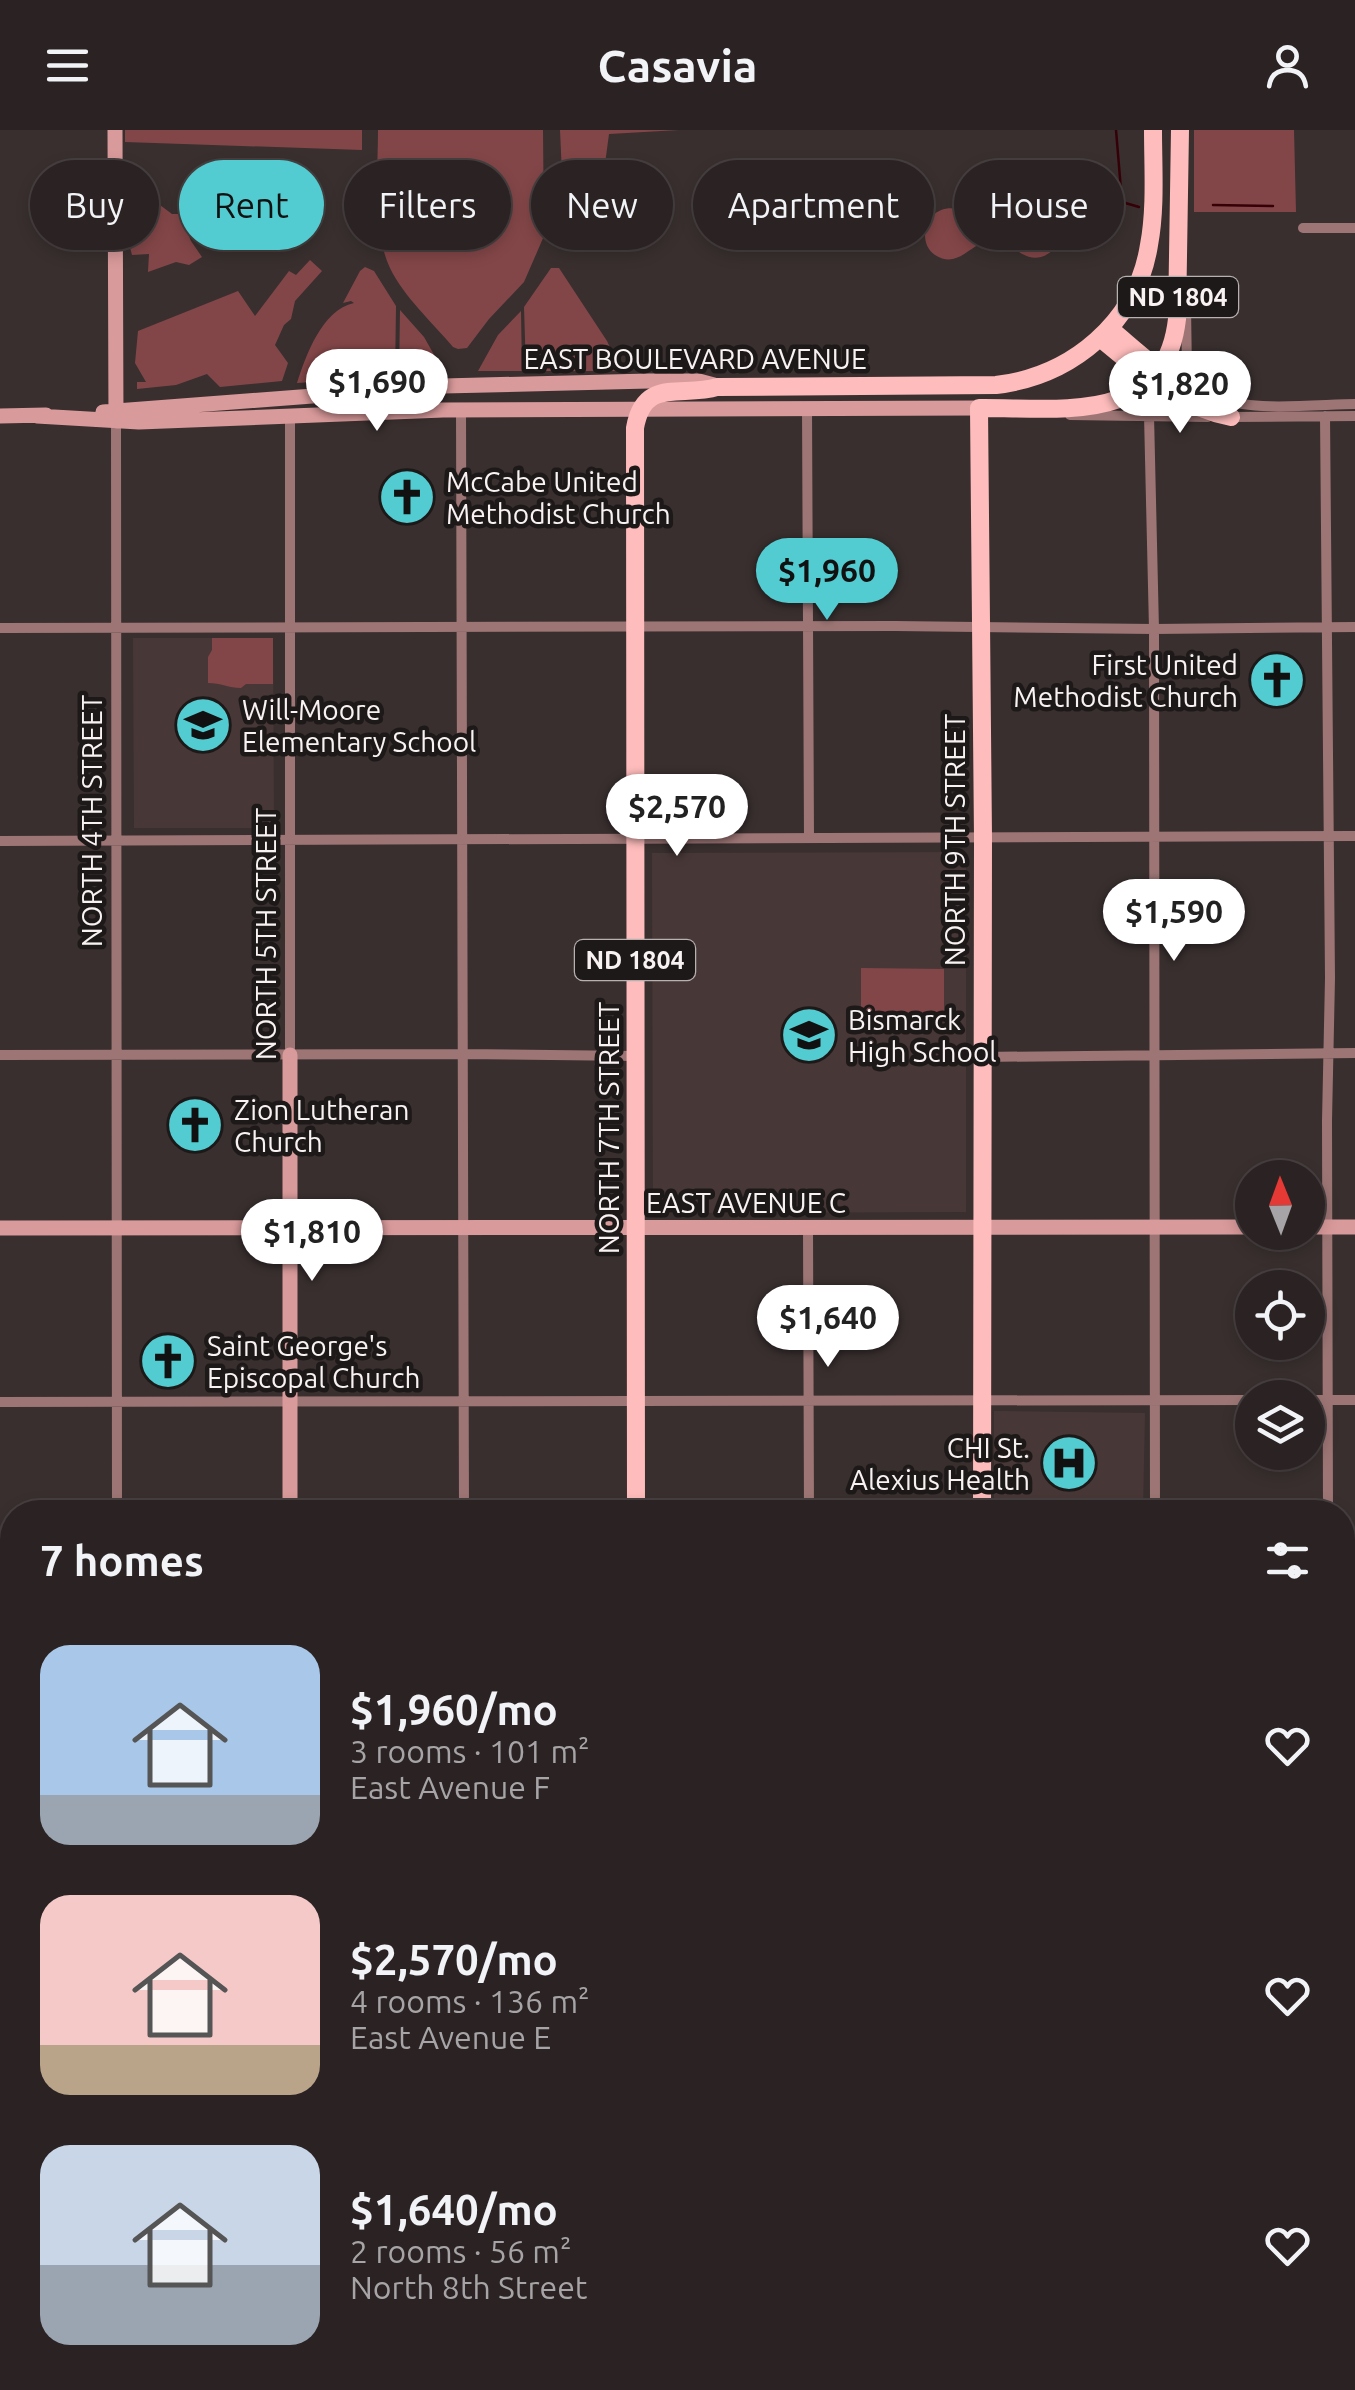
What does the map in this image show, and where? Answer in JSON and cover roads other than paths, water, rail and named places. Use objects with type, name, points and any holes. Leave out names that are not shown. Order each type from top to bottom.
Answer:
[{"type":"main road","name":"ND 1804","points":[[1105,333],[1128,304],[1148,256],[1153,130]]},
{"type":"main road","name":"ND 1804","points":[[1156,374],[1172,346],[1177,319],[1180,130]]},
{"type":"main road","points":[[1105,333],[1192,405],[1231,410]]},
{"type":"main road","name":"EAST BOULEVARD AVENUE","points":[[718,386],[996,385],[1030,379],[1070,361],[1105,333]]},
{"type":"main road","name":"EAST BOULEVARD AVENUE","points":[[978,408],[1082,408],[1117,402],[1140,390],[1156,374]]},
{"type":"main road","name":"ND 1804","points":[[640,408],[664,392],[718,386]]},
{"type":"main road","points":[[928,386],[959,395],[978,408]]},
{"type":"main road","name":"NORTH 7TH STREET","points":[[636,1500],[635,428],[640,408]]},
{"type":"main road","name":"NORTH 9TH STREET","points":[[978,408],[982,1500]]},
{"type":"street","name":"NORTH 4TH STREET","points":[[116,130],[117,1500]]},
{"type":"street","name":"EAST BOULEVARD AVENUE","points":[[1180,211],[1186,256],[1187,373],[1197,386],[1231,410],[1355,416]]},
{"type":"street","points":[[1302,228],[1355,228]]},
{"type":"street","name":"EAST BOULEVARD AVENUE","points":[[0,416],[116,416],[442,386],[666,381],[718,386]]},
{"type":"street","name":"EAST BOULEVARD AVENUE","points":[[1010,408],[1076,415],[1148,415],[1258,405],[1355,404]]},
{"type":"street","points":[[806,408],[809,838]]},
{"type":"street","name":"EAST BOULEVARD AVENUE","points":[[116,416],[139,422],[461,410],[978,408]]},
{"type":"street","points":[[461,410],[464,1500]]},
{"type":"street","name":"NORTH 5TH STREET","points":[[290,415],[290,1500]]},
{"type":"street","points":[[1148,415],[1154,630],[1155,1500]]},
{"type":"street","points":[[1325,416],[1330,978],[1328,1500]]},
{"type":"street","points":[[0,628],[807,626],[1154,630],[1355,626]]},
{"type":"street","points":[[0,841],[1355,836]]},
{"type":"street","points":[[981,1056],[1355,1053]]},
{"type":"street","points":[[0,1055],[636,1056]]},
{"type":"street","name":"EAST AVENUE C","points":[[0,1228],[1235,1227]]},
{"type":"street","points":[[1327,1227],[1355,1227]]},
{"type":"street","points":[[808,1228],[809,1500]]},
{"type":"street","points":[[0,1402],[1235,1400]]},
{"type":"street","points":[[1328,1400],[1355,1400]]},
{"type":"waterway","points":[[1116,130],[1122,202],[1139,207]]},
{"type":"waterway","points":[[1213,205],[1273,206]]},
{"type":"place","name":"McCabe United Methodist Church","points":[[407,497]]},
{"type":"place","name":"First United Methodist Church","points":[[1277,680]]},
{"type":"place","name":"Will-Moore Elementary School","points":[[203,725]]},
{"type":"place","name":"Bismarck High School","points":[[809,1035]]},
{"type":"place","name":"Zion Lutheran Church","points":[[195,1125]]},
{"type":"place","name":"Saint George's Episcopal Church","points":[[168,1361]]},
{"type":"place","name":"CHI St. Alexius Health","points":[[1069,1463]]}]
